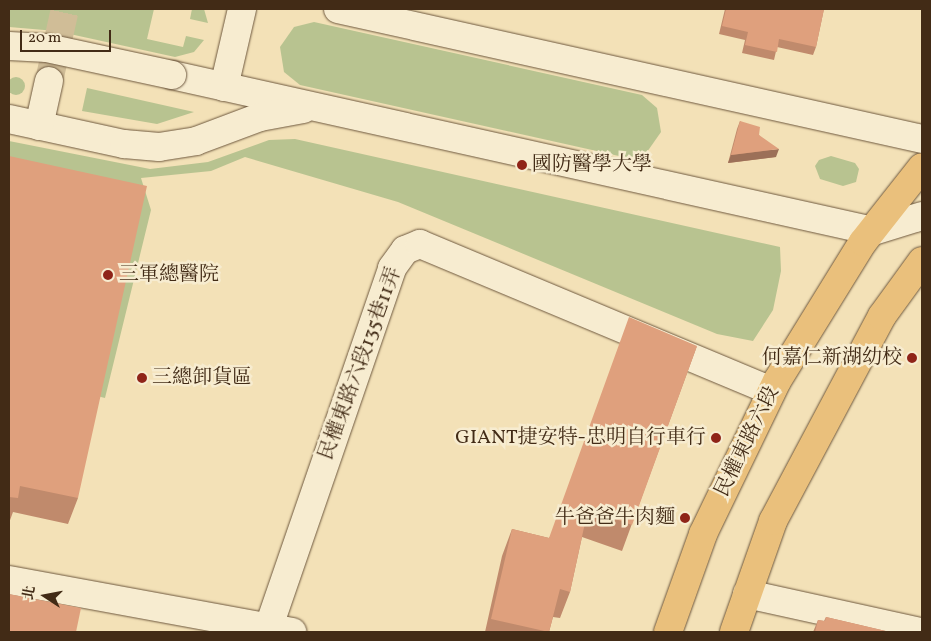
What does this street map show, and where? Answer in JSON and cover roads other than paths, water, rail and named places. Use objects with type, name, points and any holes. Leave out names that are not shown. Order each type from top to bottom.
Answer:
[{"type":"main road","name":"民權東路六段","points":[[668,632],[703,534],[772,391],[873,231],[922,167]]},
{"type":"main road","points":[[734,632],[777,513],[882,316],[922,262]]},
{"type":"street","points":[[224,87],[242,9]]},
{"type":"street","points":[[338,9],[922,139]]},
{"type":"street","points":[[9,46],[47,48],[873,231],[922,216]]},
{"type":"street","points":[[39,126],[49,81]]},
{"type":"street","points":[[9,119],[160,148],[196,142],[260,117],[314,106]]},
{"type":"street","name":"民權東路六段135巷11弄","points":[[276,631],[392,268],[405,250],[420,244],[772,391]]},
{"type":"street","points":[[9,580],[276,631]]},
{"type":"street","points":[[747,594],[920,632]]},
{"type":"tunnel","points":[[49,81],[65,9]]},
{"type":"place","name":"國防醫學大學","points":[[522,165]]},
{"type":"place","name":"三軍總醫院","points":[[108,275]]},
{"type":"place","name":"何嘉仁新湖幼校","points":[[912,358]]},
{"type":"place","name":"三總卸貨區","points":[[142,378]]},
{"type":"place","name":"GIANT捷安特-忠明自行車行","points":[[716,438]]},
{"type":"place","name":"牛爸爸牛肉麵","points":[[685,518]]}]
